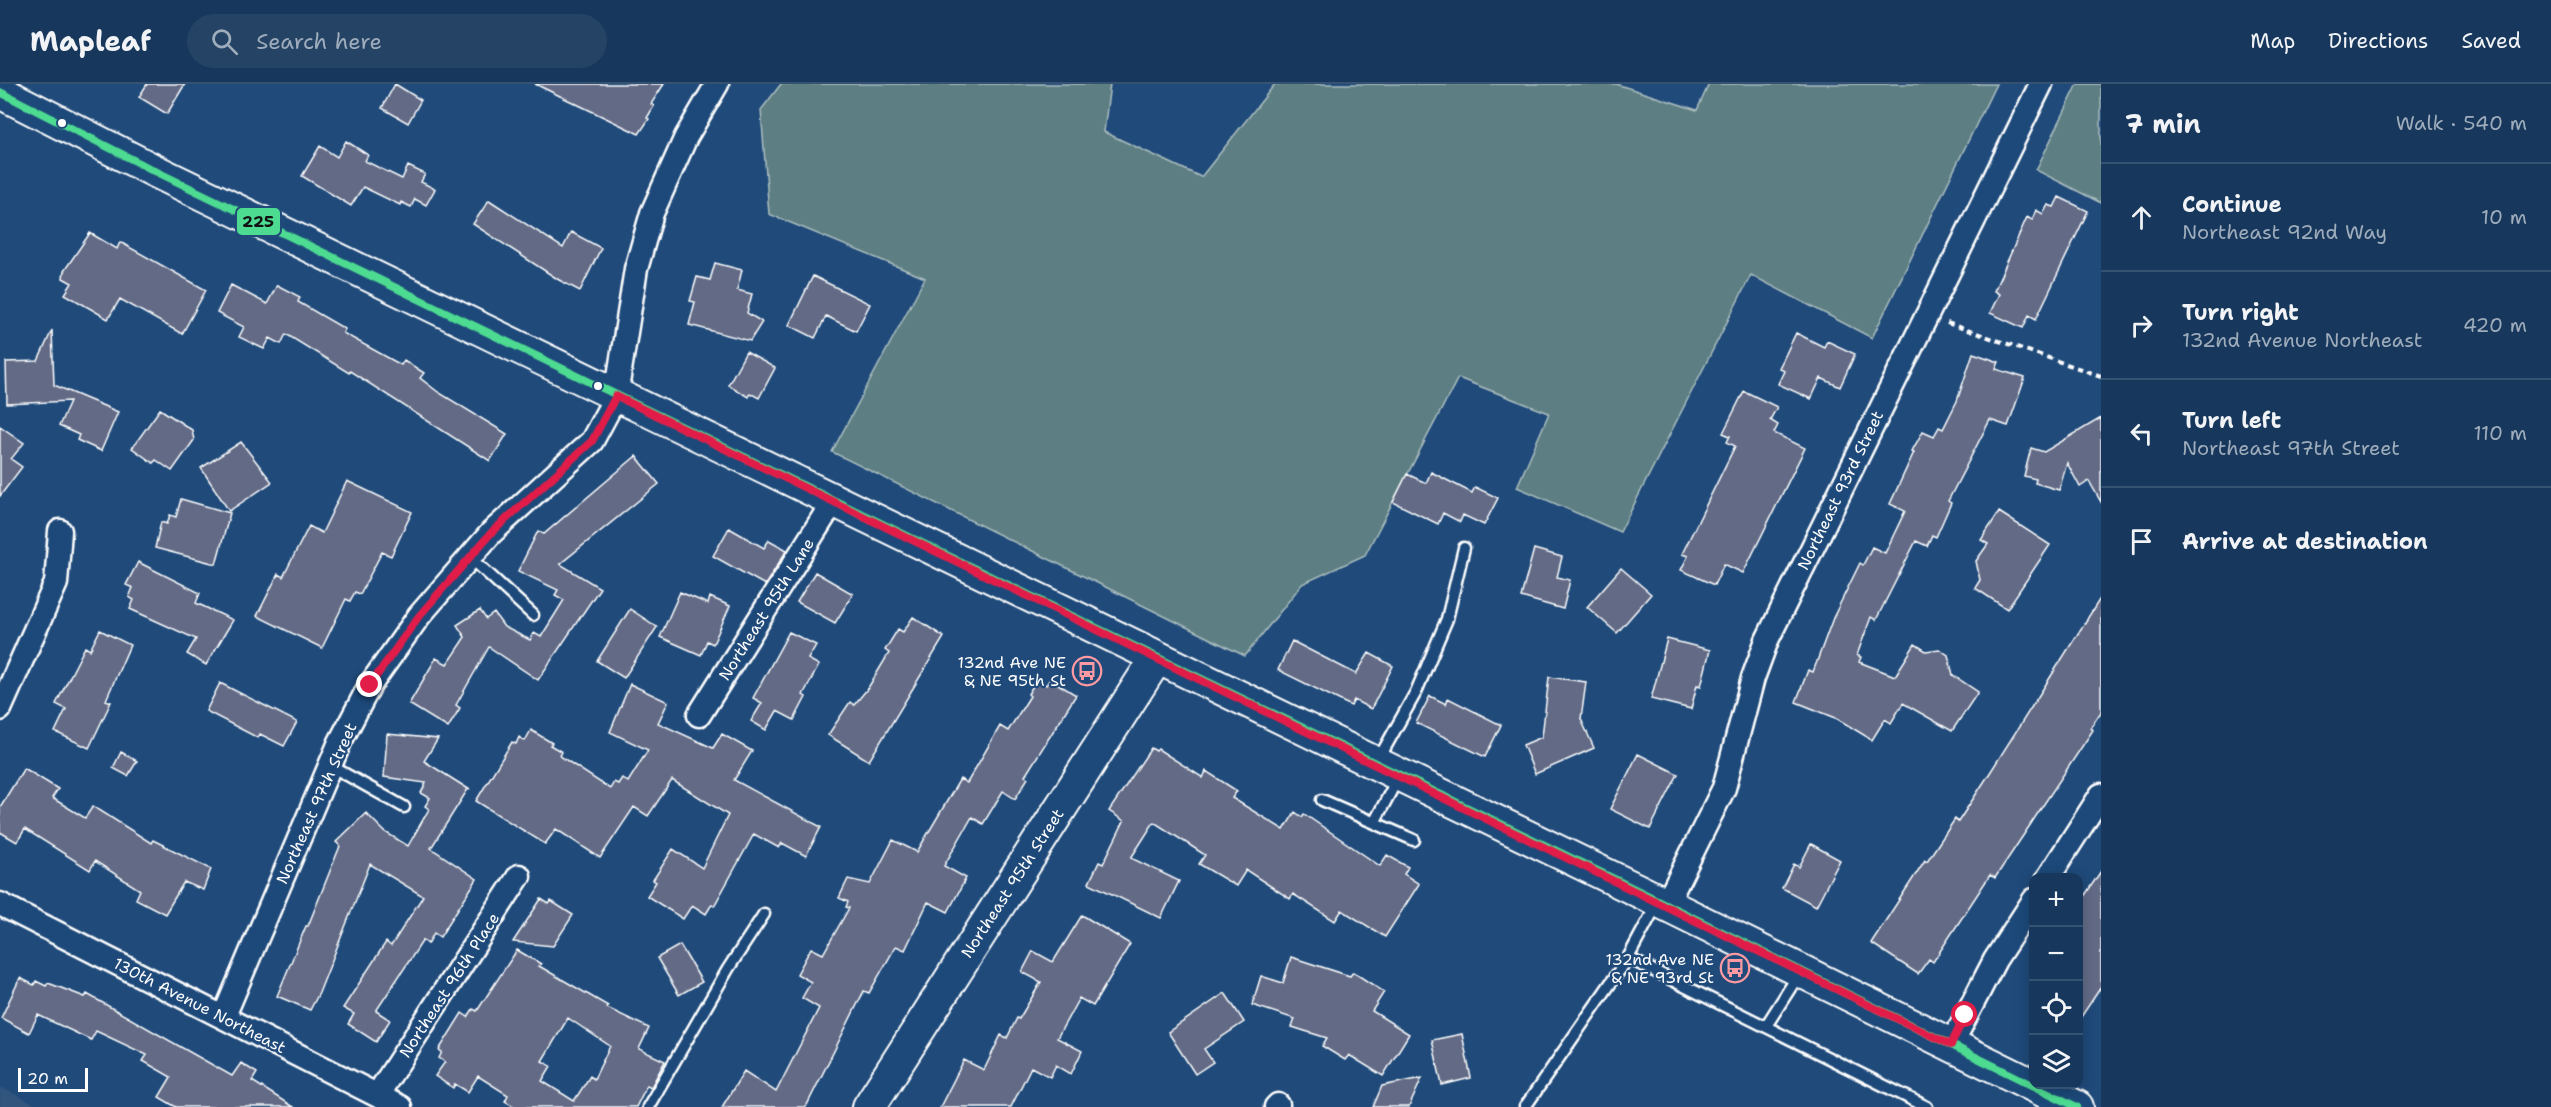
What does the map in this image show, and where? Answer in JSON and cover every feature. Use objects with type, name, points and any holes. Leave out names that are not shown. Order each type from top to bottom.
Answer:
[{"type":"street","name":"Northeast 97th Street","points":[[224,1016],[331,766],[370,685],[419,616],[491,533],[592,441],[616,396],[636,269],[652,213],[686,137],[717,84]]},
{"type":"street","name":"Northeast 93rd Street","points":[[1662,904],[1724,788],[1753,678],[1767,639],[2041,84]]},
{"type":"street","points":[[0,92],[153,170],[2077,1107]]},
{"type":"street","name":"Northeast 95th Lane","points":[[699,715],[833,502]]},
{"type":"street","points":[[0,709],[56,583],[60,531]]},
{"type":"street","name":"Northeast 95th Street","points":[[869,1107],[1156,659]]},
{"type":"street","points":[[2051,873],[2101,795]]},
{"type":"street","name":"Northeast 96th Place","points":[[378,1094],[519,876]]},
{"type":"street","name":"130th Avenue Northeast","points":[[0,904],[378,1094],[399,1107]]},
{"type":"street","points":[[1951,1045],[1995,960],[2029,908]]},
{"type":"lane","points":[[1375,821],[1387,770],[1416,692],[1447,619],[1464,548]]},
{"type":"lane","points":[[470,557],[533,615]]},
{"type":"lane","points":[[331,766],[404,807]]},
{"type":"lane","points":[[1322,800],[1375,821],[1414,840]]},
{"type":"lane","points":[[1525,1107],[1628,958],[1662,904]]},
{"type":"lane","points":[[648,1107],[728,969],[764,914]]},
{"type":"lane","points":[[1628,958],[1928,1107]]},
{"type":"lane","points":[[1766,1026],[1801,971]]},
{"type":"path","points":[[1927,315],[2101,376]]},
{"type":"shaded area","points":[[0,1087],[40,1107],[0,1107]]},
{"type":"green space","points":[[781,84],[1110,84],[1104,132],[1201,177],[1275,84],[1616,84],[1697,110],[1709,84],[1996,84],[1872,338],[1751,275],[1620,532],[1517,487],[1549,413],[1458,378],[1365,555],[1302,584],[1245,656],[832,452],[925,278],[769,214],[761,110]]},
{"type":"green space","points":[[2078,84],[2101,84],[2101,203],[2036,170]]},
{"type":"building","points":[[147,84],[185,84],[167,114],[139,97]]},
{"type":"building","points":[[395,84],[421,100],[408,123],[382,108]]},
{"type":"building","points":[[535,84],[664,84],[651,104],[654,106],[647,118],[649,119],[639,134]]},
{"type":"building","points":[[346,141],[368,155],[365,161],[402,179],[408,166],[425,174],[421,182],[435,189],[426,205],[415,199],[411,207],[401,202],[400,205],[363,187],[351,206],[302,176],[320,146],[337,157]]},
{"type":"building","points":[[2059,197],[2088,211],[2036,319],[2029,315],[2023,328],[1990,313],[1999,294],[1994,291],[2027,217],[2032,220],[2036,210],[2043,214],[2048,205],[2054,207]]},
{"type":"building","points":[[489,200],[563,248],[571,232],[601,248],[580,291],[559,280],[473,224]]},
{"type":"building","points":[[90,233],[117,249],[120,242],[206,290],[182,334],[120,299],[108,319],[65,294],[72,283],[63,278],[64,271]]},
{"type":"building","points":[[715,263],[742,270],[737,290],[752,294],[747,313],[762,322],[750,341],[689,325],[695,302],[690,301],[697,277],[710,280]]},
{"type":"building","points":[[813,276],[870,304],[856,331],[826,316],[815,338],[789,325]]},
{"type":"building","points":[[231,285],[267,304],[277,285],[300,297],[298,302],[345,329],[343,333],[401,365],[404,360],[424,373],[420,378],[438,392],[507,434],[490,461],[350,371],[349,373],[286,334],[281,344],[270,338],[264,349],[239,337],[244,327],[217,313]]},
{"type":"building","points":[[52,330],[54,385],[118,412],[101,451],[77,440],[79,435],[59,426],[70,401],[7,404],[6,362],[38,361]]},
{"type":"building","points":[[1796,333],[1824,347],[1827,341],[1855,354],[1840,387],[1821,378],[1811,399],[1778,384],[1784,371],[1779,368]]},
{"type":"building","points":[[746,352],[775,368],[759,398],[750,393],[748,397],[728,385]]},
{"type":"building","points":[[1973,353],[1999,362],[1996,369],[2025,378],[2008,426],[1990,420],[1948,501],[1951,503],[1936,537],[1932,535],[1927,546],[1916,541],[1876,620],[1871,617],[1857,655],[1861,657],[1859,662],[1895,676],[1915,644],[1926,651],[1939,649],[1948,655],[1953,675],[1978,692],[1952,731],[1903,703],[1891,723],[1885,719],[1872,740],[1836,718],[1796,702],[1808,670],[1813,672],[1833,618],[1860,563],[1863,565],[1872,547],[1885,553],[1905,511],[1890,504],[1914,452],[1912,451],[1923,431],[1934,436],[1939,427],[1943,429],[1957,401]]},
{"type":"building","points":[[1744,391],[1777,407],[1770,420],[1778,425],[1774,433],[1805,448],[1743,573],[1724,564],[1714,585],[1681,570],[1688,556],[1682,554],[1735,446],[1727,442],[1730,436],[1723,433]]},
{"type":"building","points":[[160,409],[192,430],[194,440],[172,471],[156,460],[153,463],[132,448]]},
{"type":"building","points":[[2101,418],[2101,502],[2089,481],[2080,487],[2067,463],[2059,490],[2035,483],[2036,479],[2024,476],[2031,448],[2044,452]]},
{"type":"building","points":[[0,426],[24,443],[11,459],[22,467],[0,496]]},
{"type":"building","points":[[241,442],[272,482],[229,511],[201,468]]},
{"type":"building","points":[[636,456],[659,484],[560,564],[600,588],[538,680],[489,647],[456,705],[460,708],[448,728],[409,704],[436,658],[447,664],[465,637],[457,625],[480,610],[486,619],[494,613],[504,627],[530,640],[534,633],[541,637],[564,600],[555,595],[558,590],[518,571],[538,531],[544,534]]},
{"type":"building","points":[[1431,472],[1472,493],[1475,487],[1498,498],[1484,525],[1463,515],[1460,522],[1443,513],[1438,524],[1393,502],[1407,474],[1426,483]]},
{"type":"building","points":[[347,481],[412,512],[391,556],[382,552],[360,594],[355,592],[350,601],[346,599],[322,648],[257,616],[278,574],[283,577],[309,526],[322,533]]},
{"type":"building","points":[[181,499],[230,513],[216,564],[155,548],[161,522],[167,524],[170,515],[176,517]]},
{"type":"building","points":[[1999,512],[2050,545],[2007,609],[1975,588],[1980,580],[1976,561],[1988,544],[1981,540]]},
{"type":"building","points":[[729,528],[764,548],[769,540],[787,550],[765,585],[713,556]]},
{"type":"building","points":[[1534,549],[1562,557],[1557,577],[1570,580],[1563,609],[1521,597]]},
{"type":"building","points":[[138,562],[200,593],[196,603],[233,620],[206,665],[187,654],[196,639],[130,609],[134,600],[129,597],[133,588],[126,585]]},
{"type":"building","points":[[1621,568],[1651,594],[1617,633],[1587,607]]},
{"type":"building","points":[[815,572],[853,594],[835,623],[797,602]]},
{"type":"building","points":[[680,592],[708,604],[710,597],[730,606],[713,644],[707,641],[701,655],[660,637]]},
{"type":"building","points":[[2101,597],[2101,712],[2090,728],[2093,730],[1995,878],[1990,875],[1933,962],[1929,959],[1918,974],[1871,943],[1925,860],[1927,861],[1955,819],[1958,822]]},
{"type":"building","points":[[630,609],[657,627],[624,678],[597,661]]},
{"type":"building","points":[[913,617],[944,637],[869,761],[828,735],[850,702],[854,705],[868,688],[889,653],[885,650],[898,629],[903,632]]},
{"type":"building","points":[[100,630],[130,645],[106,700],[111,702],[89,748],[55,732],[66,709],[56,704],[85,647],[90,650]]},
{"type":"building","points":[[789,632],[816,645],[808,659],[819,665],[803,695],[806,697],[794,720],[777,711],[766,730],[751,721],[762,703],[753,698]]},
{"type":"building","points":[[1667,639],[1710,650],[1701,686],[1697,685],[1691,709],[1651,699]]},
{"type":"building","points":[[1292,641],[1356,674],[1369,653],[1393,666],[1371,709],[1354,700],[1351,706],[1278,670]]},
{"type":"building","points":[[1549,677],[1586,682],[1581,719],[1594,748],[1535,774],[1523,745],[1542,737]]},
{"type":"building","points":[[1037,679],[1046,685],[1050,679],[1076,695],[1025,776],[1028,778],[1015,799],[1003,791],[983,824],[972,817],[944,866],[966,878],[948,912],[928,902],[905,950],[896,946],[869,993],[864,991],[806,1107],[722,1107],[744,1071],[776,1092],[819,1008],[802,998],[811,982],[797,974],[811,948],[823,954],[849,908],[846,907],[848,902],[839,898],[848,879],[870,884],[893,840],[917,852],[960,779],[967,783],[1000,726],[1008,731],[1030,696],[1028,694]]},
{"type":"building","points":[[220,683],[297,722],[284,746],[260,734],[258,738],[206,711]]},
{"type":"building","points":[[630,684],[668,702],[658,723],[713,748],[722,734],[752,751],[734,780],[821,827],[806,856],[782,843],[779,848],[754,834],[714,906],[712,904],[706,914],[692,905],[683,919],[647,896],[656,882],[653,880],[673,849],[702,868],[728,815],[672,780],[648,816],[634,807],[600,858],[556,829],[545,844],[476,801],[512,742],[516,744],[519,737],[525,741],[531,730],[552,743],[550,745],[562,752],[560,756],[610,789],[614,782],[618,784],[622,778],[628,782],[648,750],[610,732]]},
{"type":"building","points":[[1430,696],[1446,704],[1448,698],[1501,725],[1485,757],[1416,723]]},
{"type":"building","points":[[387,734],[438,739],[424,761],[470,790],[468,789],[431,848],[477,879],[440,937],[434,933],[428,944],[423,940],[376,1011],[390,1020],[376,1042],[348,1024],[354,1014],[343,1008],[386,942],[391,946],[423,896],[370,864],[319,993],[310,1010],[277,996],[340,846],[336,842],[366,813],[385,832],[408,846],[429,809],[425,806],[430,798],[421,793],[426,783],[384,777]]},
{"type":"building","points":[[1151,748],[1156,751],[1158,749],[1203,778],[1206,771],[1237,791],[1232,798],[1284,830],[1295,812],[1302,817],[1304,814],[1380,866],[1387,855],[1408,867],[1404,874],[1419,884],[1385,937],[1342,910],[1335,921],[1293,894],[1290,899],[1246,870],[1236,886],[1199,864],[1205,855],[1154,822],[1131,858],[1179,881],[1161,918],[1089,883],[1099,862],[1103,864],[1124,821],[1109,811]]},
{"type":"building","points":[[121,752],[137,761],[128,776],[113,768]]},
{"type":"building","points":[[1638,754],[1678,774],[1650,829],[1610,809]]},
{"type":"building","points":[[24,768],[58,789],[52,798],[85,818],[93,806],[151,843],[153,840],[211,869],[203,890],[184,882],[165,914],[136,899],[140,890],[95,861],[90,870],[25,829],[17,842],[0,832],[0,807]]},
{"type":"building","points":[[1811,844],[1840,860],[1816,906],[1782,888],[1794,864],[1799,867]]},
{"type":"building","points":[[2101,871],[2101,987],[2083,1014],[2083,927],[2083,898]]},
{"type":"building","points":[[541,899],[549,904],[551,901],[573,915],[553,946],[513,942]]},
{"type":"building","points":[[1082,915],[1130,944],[1093,1006],[1079,998],[1057,1038],[1082,1051],[1071,1074],[1056,1065],[1050,1077],[1031,1067],[1011,1107],[940,1107],[964,1060],[984,1070],[1001,1035],[1007,1038],[1017,1018],[1019,1019],[1041,982],[1022,972],[1033,951],[1053,962]]},
{"type":"building","points":[[680,945],[702,982],[679,995],[657,958]]},
{"type":"building","points":[[517,950],[541,964],[539,966],[608,1006],[607,1008],[649,1028],[639,1049],[665,1061],[651,1087],[647,1085],[636,1107],[515,1107],[505,1101],[508,1095],[478,1076],[468,1092],[455,1084],[453,1088],[435,1076],[445,1062],[439,1058],[442,1052],[439,1050],[462,1013],[468,1017],[473,1009],[477,1011]],"holes":[[[568,1018],[610,1046],[594,1079],[590,1076],[574,1101],[542,1081],[551,1066],[542,1061]]]},
{"type":"building","points":[[1291,957],[1350,976],[1353,972],[1384,992],[1372,1011],[1409,1034],[1383,1076],[1349,1055],[1345,1060],[1322,1046],[1327,1038],[1292,1027],[1295,1019],[1252,1005],[1261,976],[1283,983]]},
{"type":"building","points":[[20,978],[34,985],[36,981],[46,986],[48,983],[85,997],[87,994],[232,1076],[241,1063],[257,1073],[252,1081],[293,1107],[176,1107],[159,1097],[171,1077],[143,1061],[147,1055],[96,1031],[91,1040],[38,1015],[29,1033],[1,1018]]},
{"type":"building","points":[[1225,993],[1244,1022],[1204,1049],[1213,1062],[1195,1074],[1168,1032]]},
{"type":"building","points":[[1462,1034],[1471,1078],[1442,1085],[1432,1040]]},
{"type":"building","points":[[1422,1078],[1409,1107],[1373,1107],[1382,1086]]},
{"type":"transit line","name":"225","points":[[0,92],[153,170],[1639,891],[2077,1107]]},
{"type":"place","name":"132nd Ave NE & NE 95th St","points":[[1087,671]]},
{"type":"place","name":"132nd Ave NE & NE 93rd St","points":[[1735,968]]},
{"type":"route","points":[[370,685],[419,616],[491,533],[592,441],[616,396],[1639,891],[1951,1045],[1965,1015]]}]
